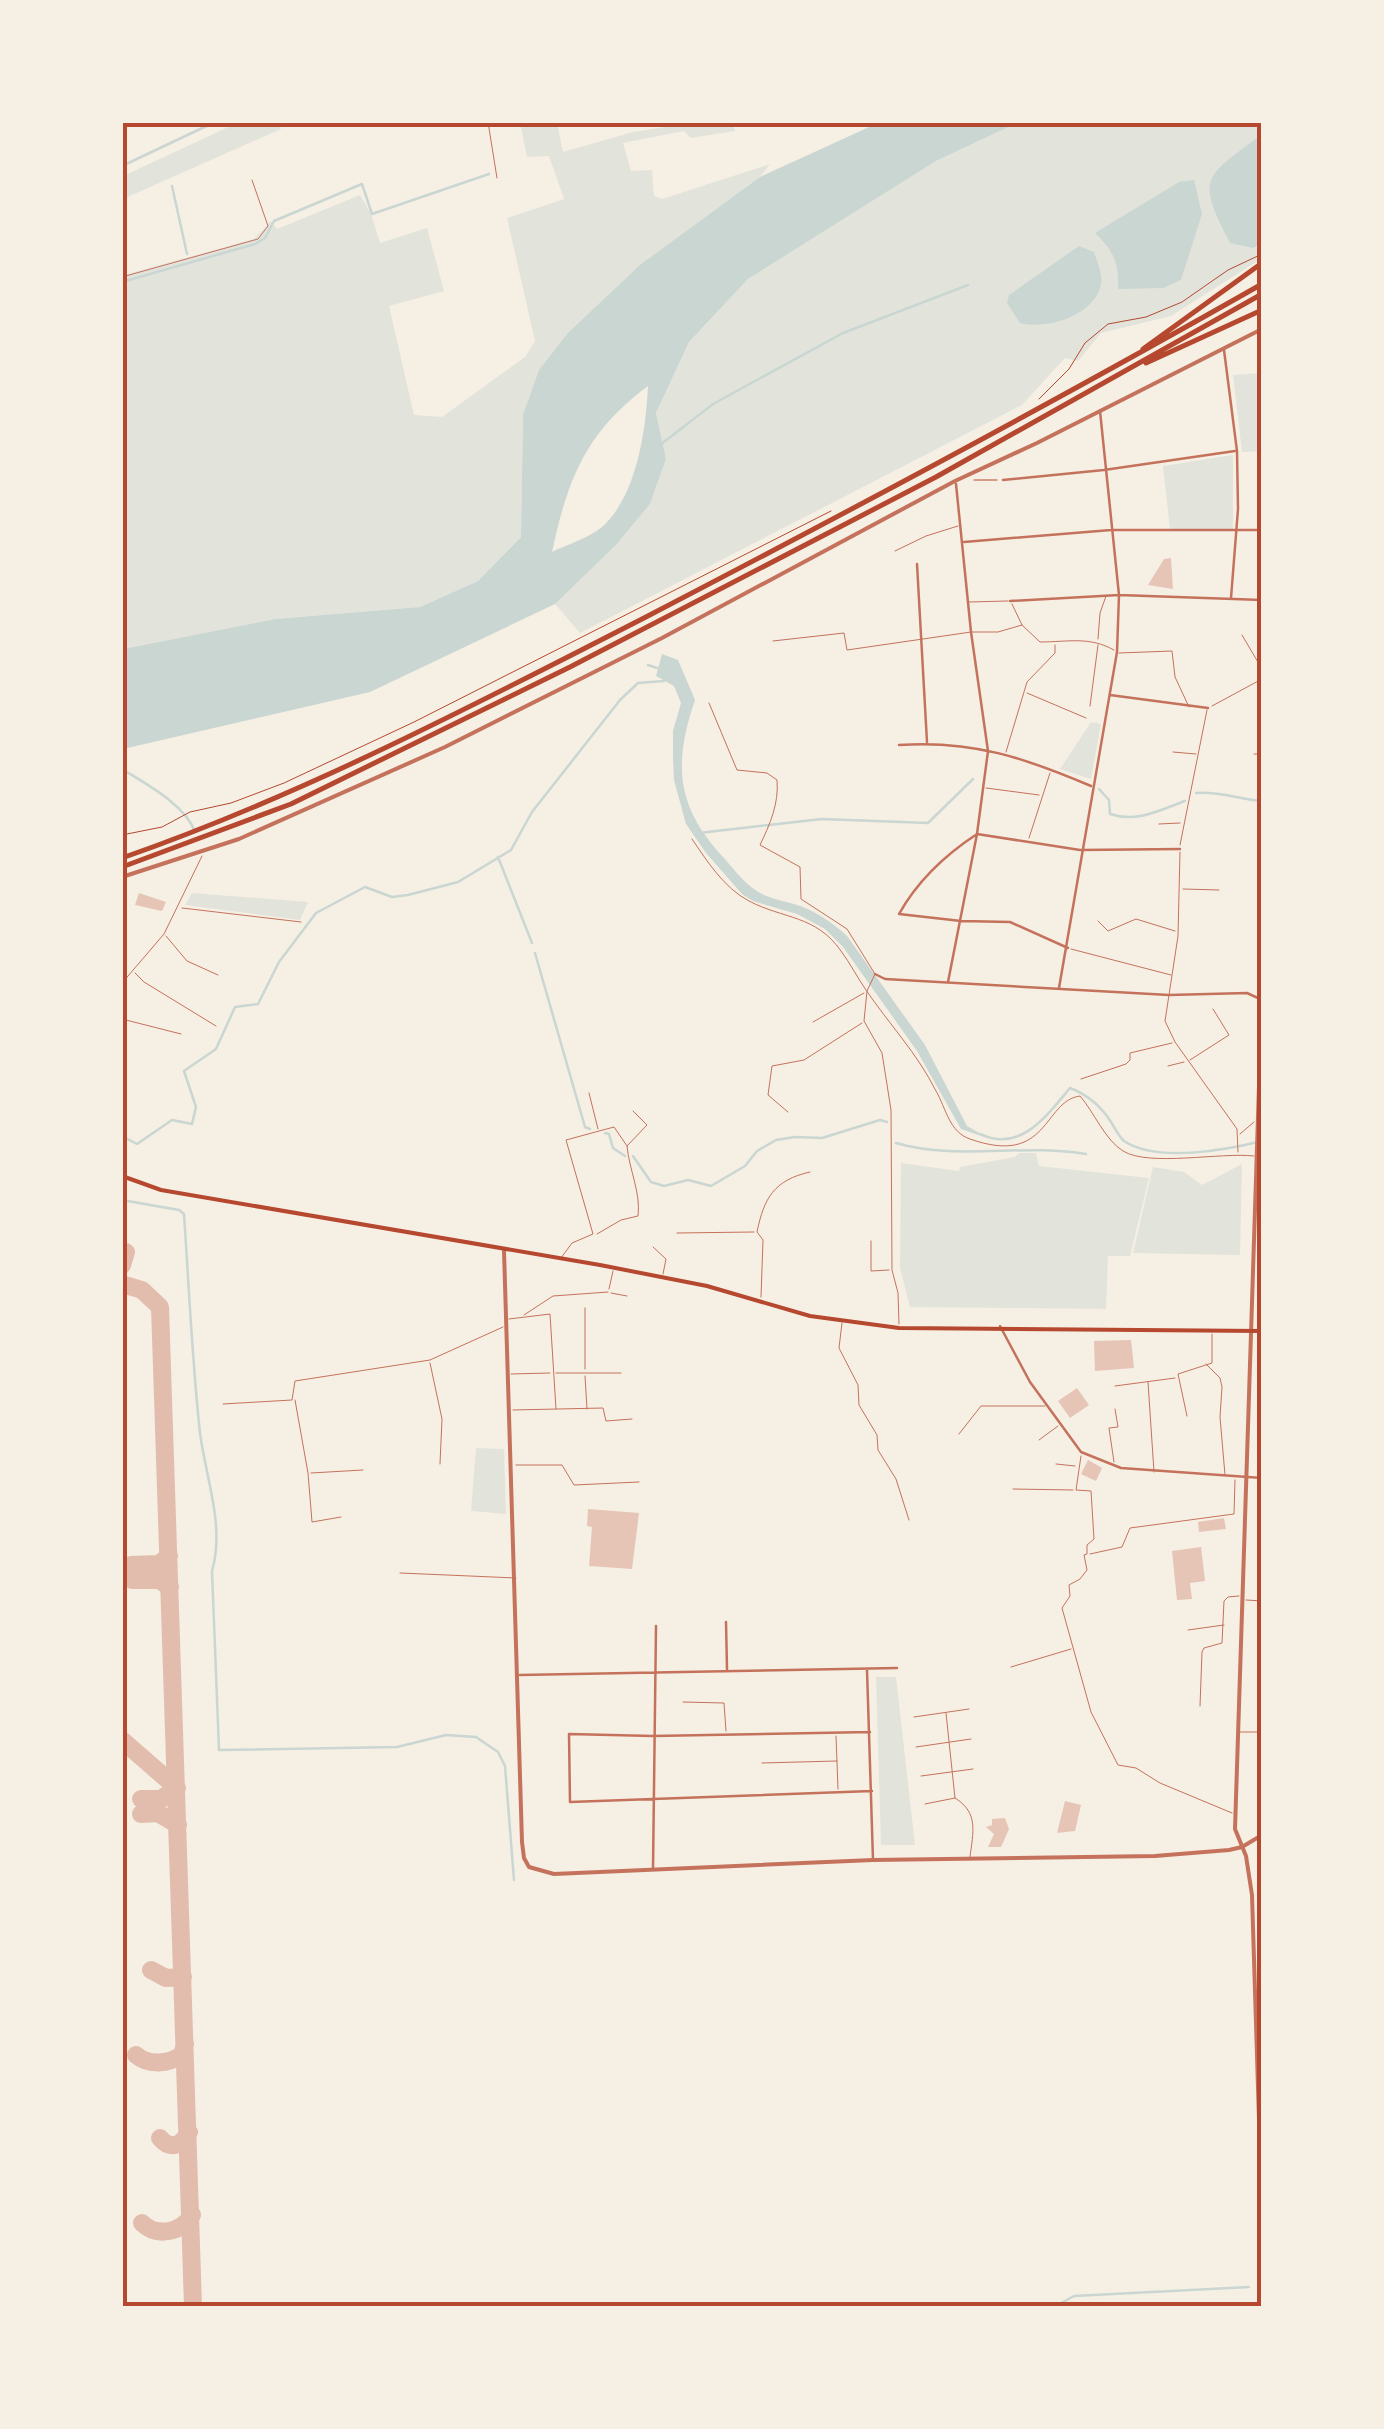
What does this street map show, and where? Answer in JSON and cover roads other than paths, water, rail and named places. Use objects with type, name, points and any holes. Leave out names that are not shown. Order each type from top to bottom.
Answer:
[{"type":"highway","points":[[1136,356],[1262,263]]},
{"type":"highway","points":[[122,858],[287,794],[566,658],[932,469],[1262,284]]},
{"type":"highway","points":[[122,867],[291,804],[570,666],[936,477],[1262,294]]},
{"type":"highway","points":[[1141,363],[1161,358],[1261,311]]},
{"type":"main road","points":[[122,1176],[161,1190],[663,1277],[842,1322],[898,1328],[1262,1330]]},
{"type":"street","points":[[122,876],[239,838],[444,747],[662,638],[956,480],[1262,330]]},
{"type":"street","points":[[1224,347],[1237,451],[1231,598]]},
{"type":"street","points":[[1059,988],[1116,652],[1119,595],[1100,410]]},
{"type":"street","points":[[1003,480],[1237,451]]},
{"type":"street","points":[[948,982],[988,751],[956,480]]},
{"type":"street","points":[[963,542],[1111,530],[1262,530]]},
{"type":"street","points":[[917,564],[927,743]]},
{"type":"street","points":[[1010,600],[1119,595],[1262,600]]},
{"type":"street","points":[[1108,695],[1208,708]]},
{"type":"street","points":[[900,745],[927,743],[1006,752],[1091,787]]},
{"type":"street","points":[[1068,948],[1010,922],[961,922],[899,914],[912,891],[951,851],[976,834],[1080,850],[1180,849]]},
{"type":"street","points":[[875,974],[885,979],[1169,995],[1247,993],[1261,997],[1254,1152],[1254,1308],[1234,1829],[1252,1895],[1262,2216]]},
{"type":"street","points":[[1254,1195],[1262,1194]]},
{"type":"street","points":[[504,1251],[524,1858],[529,1867],[554,1874],[874,1860],[1155,1856],[1242,1847],[1262,1835]]},
{"type":"street","points":[[1000,1326],[1030,1382],[1081,1452],[1114,1465],[1154,1472],[1262,1478]]},
{"type":"street","points":[[726,1622],[727,1670]]},
{"type":"street","points":[[653,1870],[656,1626]]},
{"type":"street","points":[[868,1668],[874,1860]]},
{"type":"street","points":[[518,1675],[897,1668]]},
{"type":"street","points":[[870,1732],[569,1734],[570,1802],[872,1791]]},
{"type":"lane","points":[[488,122],[497,178]]},
{"type":"lane","points":[[122,277],[258,238],[268,226],[252,180]]},
{"type":"lane","points":[[895,551],[926,536],[961,526]]},
{"type":"lane","points":[[1090,706],[1100,613],[1106,596]]},
{"type":"lane","points":[[970,602],[1010,600],[1022,624],[1040,642],[1098,642],[1123,654],[1172,652],[1176,676],[1189,707]]},
{"type":"lane","points":[[774,640],[844,633],[847,650],[971,632],[998,632],[1022,624]]},
{"type":"lane","points":[[1242,635],[1262,669]]},
{"type":"lane","points":[[1006,752],[1027,682],[1055,653],[1055,642]]},
{"type":"lane","points":[[1238,1154],[1238,1129],[1175,1042],[1166,1021],[1178,932],[1180,849],[1208,708],[1262,679]]},
{"type":"lane","points":[[1024,692],[1086,718]]},
{"type":"lane","points":[[709,704],[737,770],[767,774],[777,780],[778,794],[760,845],[800,867],[800,898],[847,929],[875,974],[866,992],[864,1022],[882,1053],[891,1110],[892,1270],[898,1293],[898,1328]]},
{"type":"lane","points":[[1173,752],[1199,754]]},
{"type":"lane","points":[[1254,754],[1262,754]]},
{"type":"lane","points":[[1028,842],[1052,770]]},
{"type":"lane","points":[[983,788],[1041,796]]},
{"type":"lane","points":[[1159,824],[1184,823]]},
{"type":"lane","points":[[692,840],[738,894],[750,902],[796,916],[824,932],[838,946],[866,992],[913,1051],[948,1118],[966,1138],[997,1144],[1025,1143],[1038,1136],[1068,1100],[1080,1096],[1124,1152],[1166,1158],[1254,1152]]},
{"type":"lane","points":[[122,983],[164,934],[198,870],[204,848]]},
{"type":"lane","points":[[1180,889],[1219,890]]},
{"type":"lane","points":[[178,908],[300,922]]},
{"type":"lane","points":[[1098,921],[1108,931],[1136,918],[1178,932]]},
{"type":"lane","points":[[164,934],[187,961],[218,975]]},
{"type":"lane","points":[[1068,948],[1174,976]]},
{"type":"lane","points":[[133,970],[144,982],[216,1026]]},
{"type":"lane","points":[[813,1022],[866,992]]},
{"type":"lane","points":[[1168,1066],[1188,1061],[1229,1036],[1214,1009]]},
{"type":"lane","points":[[122,1019],[180,1034]]},
{"type":"lane","points":[[788,1112],[768,1095],[772,1066],[804,1060],[864,1022]]},
{"type":"lane","points":[[1081,1080],[1126,1064],[1130,1054],[1175,1042]]},
{"type":"lane","points":[[589,1093],[599,1130]]},
{"type":"lane","points":[[627,1146],[647,1125],[633,1112]]},
{"type":"lane","points":[[1238,1136],[1258,1121]]},
{"type":"lane","points":[[560,1259],[572,1243],[638,1216],[640,1203],[628,1166],[627,1146],[614,1126],[566,1140],[593,1234]]},
{"type":"lane","points":[[761,1300],[761,1210],[783,1180],[810,1172]]},
{"type":"lane","points":[[677,1233],[758,1232]]},
{"type":"lane","points":[[871,1241],[871,1271],[892,1270]]},
{"type":"lane","points":[[653,1247],[666,1259],[663,1277]]},
{"type":"lane","points":[[608,1292],[614,1268]]},
{"type":"lane","points":[[521,1317],[554,1296],[608,1292],[627,1296]]},
{"type":"lane","points":[[585,1308],[586,1409]]},
{"type":"lane","points":[[341,1517],[312,1522],[293,1382],[430,1360],[506,1322],[550,1314],[556,1409]]},
{"type":"lane","points":[[842,1322],[839,1348],[858,1385],[859,1405],[877,1436],[878,1450],[896,1479],[909,1520]]},
{"type":"lane","points":[[1115,1386],[1178,1376],[1212,1364],[1212,1331]]},
{"type":"lane","points":[[430,1360],[442,1419],[440,1464]]},
{"type":"lane","points":[[1206,1364],[1220,1378],[1222,1387],[1220,1418],[1225,1476]]},
{"type":"lane","points":[[508,1374],[621,1373]]},
{"type":"lane","points":[[1178,1376],[1187,1416]]},
{"type":"lane","points":[[1148,1382],[1154,1472]]},
{"type":"lane","points":[[223,1404],[294,1397]]},
{"type":"lane","points":[[959,1434],[981,1406],[1048,1406]]},
{"type":"lane","points":[[510,1410],[603,1408],[606,1420],[632,1419]]},
{"type":"lane","points":[[1114,1465],[1109,1428],[1118,1427],[1115,1409]]},
{"type":"lane","points":[[1039,1440],[1061,1424]]},
{"type":"lane","points":[[1076,1490],[1081,1452]]},
{"type":"lane","points":[[1056,1464],[1078,1467]]},
{"type":"lane","points":[[512,1465],[562,1466],[574,1486],[639,1482]]},
{"type":"lane","points":[[308,1474],[363,1470]]},
{"type":"lane","points":[[1235,1814],[1160,1783],[1136,1768],[1118,1765],[1091,1712],[1062,1608],[1070,1596],[1068,1585],[1080,1579],[1086,1570],[1084,1556],[1118,1550],[1130,1528],[1234,1514],[1236,1476]]},
{"type":"lane","points":[[1014,1489],[1091,1491],[1095,1531],[1094,1540],[1087,1545],[1088,1554]]},
{"type":"lane","points":[[400,1572],[516,1578]]},
{"type":"lane","points":[[1200,1706],[1202,1652],[1222,1643],[1224,1601],[1228,1597],[1262,1601]]},
{"type":"lane","points":[[1188,1630],[1224,1625]]},
{"type":"lane","points":[[1012,1667],[1072,1648]]},
{"type":"lane","points":[[683,1702],[724,1704],[726,1735]]},
{"type":"lane","points":[[914,1717],[969,1709]]},
{"type":"lane","points":[[946,1713],[955,1798],[971,1810],[974,1822],[970,1860]]},
{"type":"lane","points":[[836,1732],[838,1792]]},
{"type":"lane","points":[[1238,1732],[1262,1732]]},
{"type":"lane","points":[[916,1747],[972,1739]]},
{"type":"lane","points":[[762,1763],[837,1762]]},
{"type":"lane","points":[[921,1776],[973,1769]]},
{"type":"lane","points":[[925,1804],[955,1798]]},
{"type":"lane","points":[[1252,1895],[1262,1891]]},
{"type":"lane","points":[[1174,2304],[1180,2306]]},
{"type":"waterway","points":[[122,166],[215,122]]},
{"type":"waterway","points":[[122,282],[255,244],[265,238],[274,221],[362,184],[372,214],[489,174]]},
{"type":"waterway","points":[[172,186],[187,254]]},
{"type":"waterway","points":[[660,445],[713,404],[843,333],[968,285]]},
{"type":"waterway","points":[[648,665],[657,668]]},
{"type":"waterway","points":[[122,1136],[137,1144],[172,1120],[192,1124],[196,1107],[184,1071],[216,1049],[235,1007],[258,1004],[279,962],[316,913],[365,887],[392,897],[458,882],[511,850],[532,812],[620,700],[638,683],[664,681]]},
{"type":"waterway","points":[[122,769],[174,804],[195,832]]},
{"type":"waterway","points":[[699,833],[822,819],[928,823],[973,779]]},
{"type":"waterway","points":[[1099,789],[1109,800],[1110,814],[1120,816],[1148,814],[1185,801]]},
{"type":"waterway","points":[[1196,793],[1262,801]]},
{"type":"waterway","points":[[498,857],[532,943]]},
{"type":"waterway","points":[[535,953],[585,1127],[590,1129]]},
{"type":"waterway","points":[[981,1134],[995,1139],[1020,1135],[1042,1119],[1070,1088],[1094,1102],[1122,1139],[1138,1148],[1192,1153],[1262,1141]]},
{"type":"waterway","points":[[633,1156],[651,1182],[664,1186],[688,1180],[711,1186],[745,1166],[757,1151],[776,1140],[822,1138],[880,1120],[887,1122]]},
{"type":"waterway","points":[[605,1133],[609,1134],[613,1148],[625,1156]]},
{"type":"waterway","points":[[896,1143],[943,1151],[1086,1154]]},
{"type":"waterway","points":[[122,1200],[184,1214],[200,1433],[215,1520],[212,1571],[219,1750],[397,1747],[446,1735],[476,1737],[498,1752],[505,1766],[514,1880]]},
{"type":"waterway","points":[[1056,2306],[1074,2296],[1249,2287]]}]
